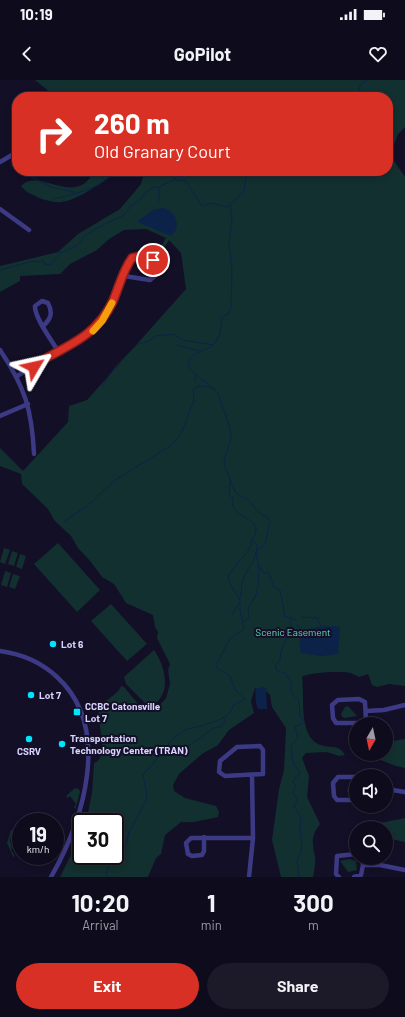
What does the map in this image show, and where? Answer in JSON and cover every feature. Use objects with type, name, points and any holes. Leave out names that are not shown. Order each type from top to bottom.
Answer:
[{"type":"street","points":[[0,162],[12,155]]},
{"type":"street","points":[[0,209],[29,230]]},
{"type":"street","points":[[17,376],[85,336],[98,326],[106,316],[130,261],[137,256],[153,260],[158,268],[157,274],[150,280],[124,276]]},
{"type":"street","points":[[43,326],[50,318],[51,310],[48,304],[42,301],[37,304],[35,309],[43,326],[58,351]]},
{"type":"street","points":[[0,351],[17,376],[28,404],[32,424],[34,454]]},
{"type":"street","points":[[12,368],[24,364],[39,362]]},
{"type":"street","points":[[0,416],[28,404]]},
{"type":"street","points":[[0,651],[31,659],[56,677],[75,699],[82,713],[87,730],[87,766],[79,812],[70,840],[51,877]]},
{"type":"street","points":[[338,700],[363,700],[366,705],[366,711],[366,718],[364,722],[336,723],[333,718],[332,705],[338,700]]},
{"type":"street","points":[[366,711],[379,711],[405,705]]},
{"type":"street","points":[[260,746],[263,750],[264,771],[262,774],[252,775],[223,775],[220,772],[219,762],[237,747],[260,746]]},
{"type":"street","points":[[249,877],[253,838],[252,775]]},
{"type":"street","points":[[349,777],[338,777],[333,783],[334,796],[337,800],[349,800]]},
{"type":"street","points":[[393,790],[405,792]]},
{"type":"street","points":[[204,837],[204,854],[199,856],[188,854],[186,842],[189,839],[204,837],[253,838]]},
{"type":"street","points":[[339,877],[336,874],[337,856],[349,855]]},
{"type":"street","points":[[354,877],[361,875],[363,865]]},
{"type":"street","points":[[380,865],[405,870]]},
{"type":"green space","points":[[35,80],[405,80],[405,127],[398,134],[393,147],[393,92],[50,92]]},
{"type":"green space","name":"Scenic Easement","points":[[393,159],[405,177],[405,686],[389,684],[377,687],[372,685],[368,674],[359,677],[351,673],[326,672],[302,677],[304,717],[310,736],[315,742],[324,746],[338,748],[345,755],[339,756],[327,752],[306,753],[302,758],[309,776],[307,797],[320,824],[313,839],[315,862],[313,877],[281,877],[272,840],[279,789],[284,770],[286,728],[272,707],[270,695],[266,691],[255,688],[251,701],[254,713],[229,730],[218,745],[202,754],[179,774],[173,785],[174,791],[185,798],[216,806],[219,812],[218,817],[194,822],[181,822],[165,835],[161,854],[156,858],[148,877],[60,877],[72,853],[72,865],[124,865],[124,813],[88,813],[92,793],[94,763],[99,760],[102,748],[99,711],[103,704],[119,690],[121,686],[124,687],[146,711],[155,709],[166,698],[170,684],[168,670],[170,664],[157,638],[158,632],[155,627],[153,615],[126,603],[114,584],[102,577],[78,548],[71,536],[54,520],[48,509],[22,484],[21,474],[0,466],[0,448],[23,471],[68,422],[69,406],[87,400],[186,289],[181,253],[169,240],[157,259],[155,257],[166,238],[146,229],[124,230],[109,239],[97,250],[70,264],[60,274],[20,276],[20,281],[0,292],[0,266],[58,252],[78,234],[120,209],[141,184],[142,176],[393,176]]},
{"type":"green space","points":[[90,176],[112,176],[91,190],[68,201],[61,202],[53,202],[39,198],[27,192],[21,186],[29,181],[37,181],[68,187],[78,187],[86,182]]},
{"type":"green space","points":[[58,543],[100,590],[77,612],[34,564]]},
{"type":"green space","points":[[4,548],[10,550],[5,564],[0,562]]},
{"type":"green space","points":[[12,551],[18,553],[14,566],[8,564]]},
{"type":"green space","points":[[20,554],[26,556],[22,569],[16,567]]},
{"type":"green space","points":[[5,571],[11,573],[7,587],[1,585]]},
{"type":"green space","points":[[13,574],[20,576],[15,589],[9,587]]},
{"type":"green space","points":[[111,604],[147,644],[127,661],[91,621]]},
{"type":"green space","points":[[154,650],[162,665],[165,681],[162,696],[157,702],[149,707],[126,684],[124,677]]},
{"type":"green space","points":[[348,706],[357,716],[342,717],[341,714],[345,707]]},
{"type":"green space","points":[[405,739],[405,768],[383,761],[393,761],[393,741]]},
{"type":"green space","points":[[75,788],[79,789],[80,792],[74,813],[74,807],[76,804],[70,796],[68,798],[66,796]]},
{"type":"green space","points":[[405,818],[405,842],[393,839],[393,821],[390,821]]},
{"type":"green space","points":[[12,830],[10,840],[12,855],[7,843]]},
{"type":"green space","points":[[349,859],[349,865],[356,865],[357,870],[348,872],[340,861]]},
{"type":"water","points":[[163,208],[168,209],[176,220],[176,229],[171,236],[138,221],[153,210]]},
{"type":"water","points":[[334,626],[340,627],[338,654],[321,656],[301,653],[300,644],[303,633],[313,628]]},
{"type":"water","points":[[263,687],[266,688],[267,709],[258,709],[255,689]]},
{"type":"waterway","points":[[358,92],[360,86],[367,80]]},
{"type":"waterway","points":[[30,176],[51,187],[74,192]]},
{"type":"waterway","points":[[54,198],[68,196],[94,187],[111,176]]},
{"type":"waterway","points":[[172,176],[178,181],[185,180],[202,206],[211,203],[227,207],[244,191],[246,176]]},
{"type":"waterway","points":[[0,270],[33,261],[40,262],[43,259],[45,264],[50,265],[60,253],[77,246],[86,235],[124,215],[130,207],[141,199],[145,193],[154,187],[159,187],[176,179]]},
{"type":"waterway","points":[[159,187],[159,201]]},
{"type":"waterway","points":[[230,205],[232,217],[229,245],[232,270],[231,308],[229,313],[222,317],[219,334],[214,344],[192,356],[188,363],[194,373],[214,388],[218,393],[231,433],[224,462],[236,493],[247,499],[270,521],[265,544],[256,552]]},
{"type":"waterway","points":[[102,386],[116,366],[138,344],[149,341],[155,336],[173,334],[183,340],[213,345]]},
{"type":"waterway","points":[[177,345],[199,351]]},
{"type":"waterway","points":[[195,375],[195,382],[199,386]]},
{"type":"waterway","points":[[65,521],[86,507],[115,480],[172,445],[181,434],[194,400],[193,390],[200,386],[213,389]]},
{"type":"waterway","points":[[124,848],[129,833],[146,800],[147,795],[143,775],[161,754],[165,754],[170,741],[186,729],[225,717],[234,705],[245,699],[235,690],[230,676],[217,668],[216,665],[230,639],[244,629],[240,610],[240,600],[230,584],[228,577],[249,549],[256,531],[253,522],[235,510],[233,498],[229,495],[230,481]]},
{"type":"waterway","points":[[240,598],[243,579],[256,554],[257,544],[253,541]]},
{"type":"waterway","points":[[242,623],[249,618],[248,608],[256,595],[259,568],[256,553]]},
{"type":"waterway","points":[[259,566],[264,573],[269,573],[274,587],[280,590],[285,616],[296,620]]},
{"type":"waterway","points":[[231,617],[239,603]]},
{"type":"waterway","points":[[302,617],[317,618],[321,626]]},
{"type":"waterway","points":[[291,618],[291,628],[281,651],[280,660],[275,666],[277,671],[285,673],[291,682],[291,692],[299,701],[300,715],[303,719],[302,724],[295,727],[298,738],[291,746],[293,762],[300,773],[293,781],[296,787],[293,793],[298,800],[294,806],[301,817],[300,827],[302,848],[297,861],[299,877]]},
{"type":"waterway","points":[[297,625],[300,629]]},
{"type":"waterway","points":[[181,749],[185,748],[212,729],[221,726],[226,717]]},
{"type":"waterway","points":[[107,877],[106,873],[109,865]]},
{"type":"slow traffic","points":[[93,331],[106,316],[112,303]]},
{"type":"place","name":"Lot 6","points":[[53,644]]},
{"type":"place","name":"Lot 7","points":[[31,695]]},
{"type":"place","name":"CCBC Catonsville Lot 7","points":[[77,712]]},
{"type":"place","name":"CSRV","points":[[29,739]]},
{"type":"place","name":"Transportation Technology Center (TRAN)","points":[[62,744]]},
{"type":"route","points":[[34,367],[39,362],[91,333],[98,326],[106,316],[132,258],[141,256],[153,260]]}]
